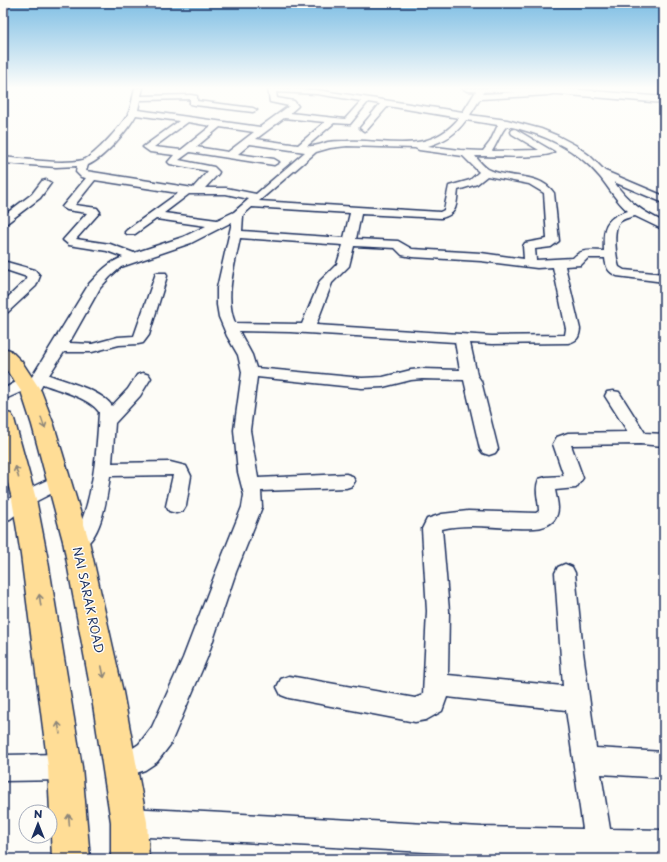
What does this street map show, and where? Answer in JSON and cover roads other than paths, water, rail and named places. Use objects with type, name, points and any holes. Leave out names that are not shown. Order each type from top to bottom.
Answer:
[{"type":"main road","name":"NAI SARAK ROAD","points":[[3,354],[14,366],[43,425],[76,541],[107,692],[129,822],[130,859]]},
{"type":"main road","points":[[3,419],[14,506],[65,767],[71,859]]},
{"type":"street","points":[[3,160],[56,164],[82,163],[98,155],[122,128]]},
{"type":"street","points":[[174,128],[148,147],[153,150],[230,155],[274,162]]},
{"type":"street","points":[[131,232],[191,191],[214,172],[211,169],[173,162],[213,128]]},
{"type":"street","points":[[249,128],[262,130]]},
{"type":"street","points":[[300,148],[323,128]]},
{"type":"street","points":[[410,145],[438,140],[451,132],[454,128]]},
{"type":"street","points":[[486,153],[494,142],[500,128]]},
{"type":"street","points":[[533,128],[558,139],[577,151],[601,172],[621,199],[635,212],[664,227]]},
{"type":"street","points":[[230,155],[262,130]]},
{"type":"street","points":[[24,387],[59,347],[98,283],[117,264],[186,240],[219,224],[248,205],[314,150],[330,144],[343,144],[410,145],[461,153],[534,154],[549,152],[515,132]]},
{"type":"street","points":[[248,141],[314,150]]},
{"type":"street","points":[[461,153],[470,156],[484,172],[537,184],[546,189],[548,193],[553,241],[546,244],[529,246],[530,263]]},
{"type":"street","points":[[82,163],[81,172],[93,176],[191,191],[226,191],[248,205],[444,214],[449,211],[453,188],[473,182],[484,172]]},
{"type":"street","points":[[601,172],[664,200]]},
{"type":"street","points":[[93,176],[67,207],[93,210],[94,212],[69,240],[72,242],[120,250],[134,257]]},
{"type":"street","points":[[3,220],[33,198],[46,183]]},
{"type":"street","points":[[119,766],[136,761],[148,753],[161,736],[195,658],[249,514],[253,495],[247,472],[242,430],[250,372],[245,355],[230,327],[226,316],[224,288],[236,234],[248,205]]},
{"type":"street","points":[[307,329],[326,281],[343,266],[346,261],[356,211]]},
{"type":"street","points":[[635,212],[621,216],[610,227],[612,265],[616,271],[629,275],[664,278]]},
{"type":"street","points":[[154,215],[219,224]]},
{"type":"street","points":[[236,234],[398,245],[406,252],[412,253],[481,257],[543,265],[578,262],[582,256],[586,254],[611,255]]},
{"type":"street","points":[[230,327],[307,329],[462,338],[562,340],[572,337],[573,329],[558,263]]},
{"type":"street","points":[[3,264],[31,273],[34,276],[31,283],[3,309]]},
{"type":"street","points":[[59,347],[92,348],[118,341],[138,340],[142,336],[161,276]]},
{"type":"street","points":[[462,338],[469,375],[473,381],[489,449]]},
{"type":"street","points":[[250,372],[362,383],[383,382],[411,375],[422,374],[469,375]]},
{"type":"street","points":[[108,420],[134,392],[143,378]]},
{"type":"street","points":[[24,387],[80,392],[102,404],[108,412],[102,470],[95,509],[87,531],[76,541]]},
{"type":"street","points":[[613,396],[640,438]]},
{"type":"street","points":[[289,687],[414,710],[426,708],[433,704],[436,686],[438,611],[432,529],[434,524],[444,521],[486,519],[536,521],[543,519],[548,515],[550,510],[546,484],[569,483],[573,481],[574,478],[562,444],[564,441],[572,439],[640,438],[664,440]]},
{"type":"street","points":[[102,470],[170,468],[180,471],[182,476],[176,506]]},
{"type":"street","points":[[14,506],[60,481]]},
{"type":"street","points":[[251,486],[346,481]]},
{"type":"street","points":[[565,573],[576,699],[586,760],[607,849]]},
{"type":"street","points":[[436,686],[576,699]]},
{"type":"street","points":[[586,760],[664,764]]},
{"type":"street","points":[[3,768],[65,767]]},
{"type":"street","points":[[129,822],[607,849],[664,844]]}]
